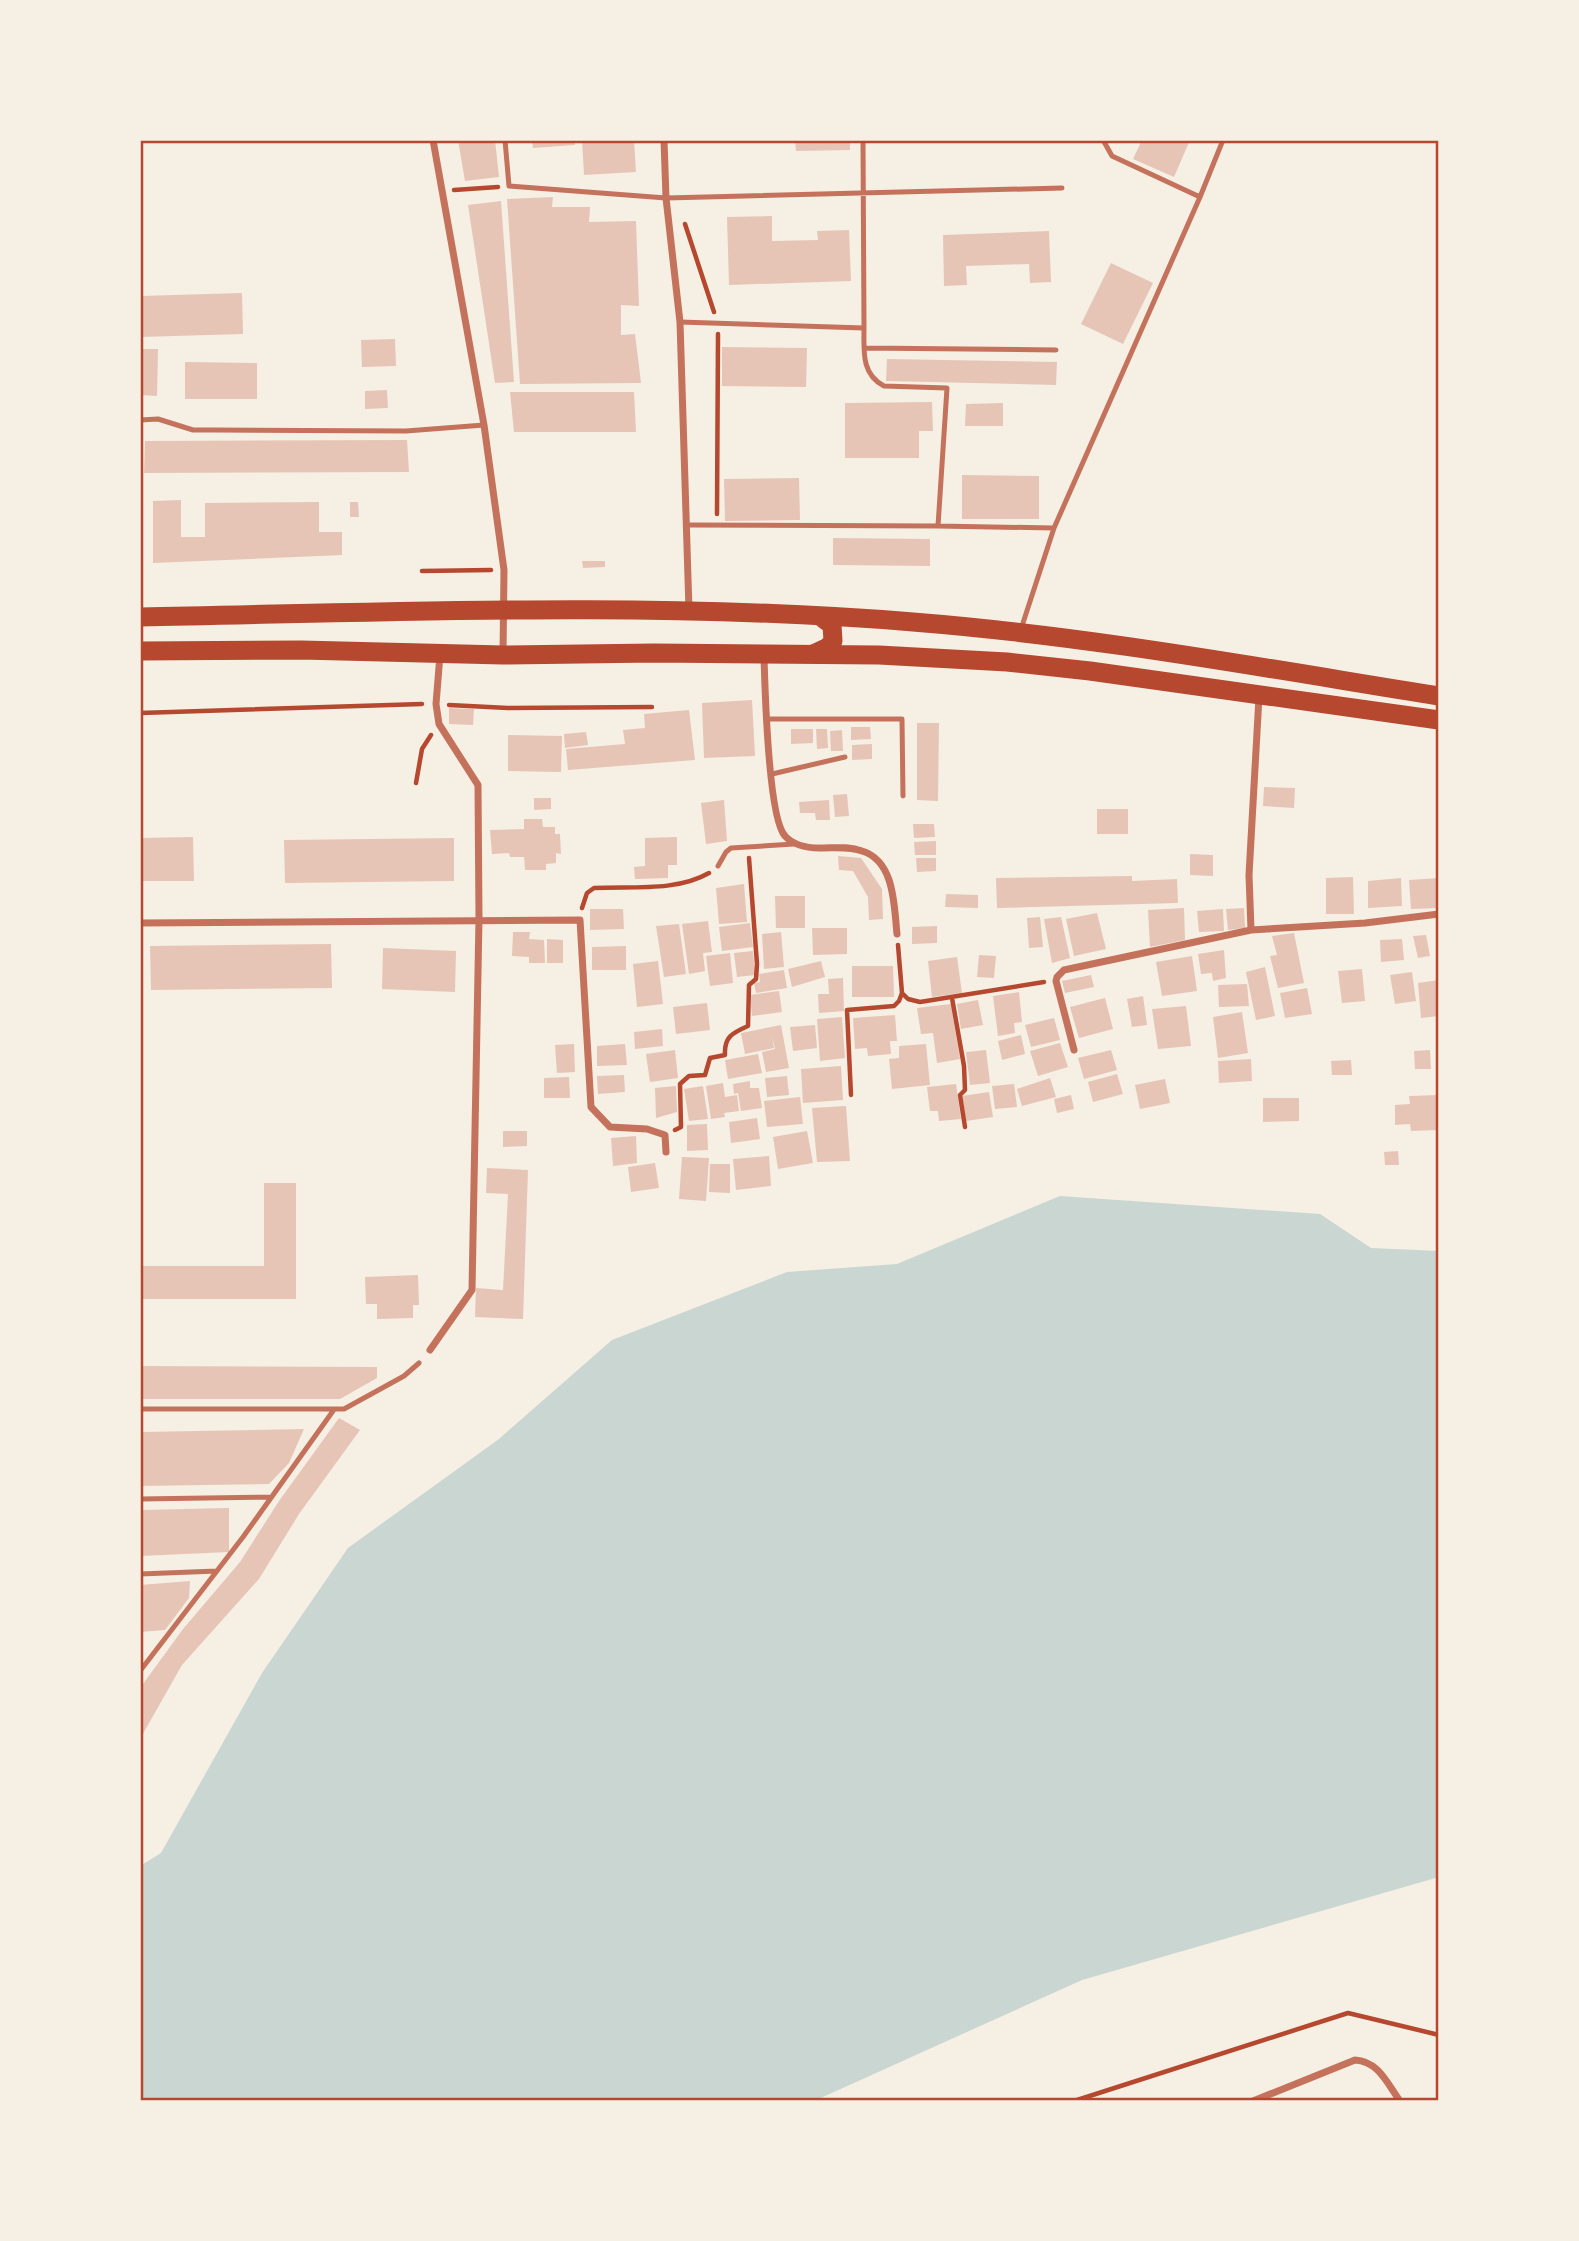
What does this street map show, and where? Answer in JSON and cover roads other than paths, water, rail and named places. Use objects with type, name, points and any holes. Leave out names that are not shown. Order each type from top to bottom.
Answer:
[{"type":"highway","points":[[140,617],[503,610],[689,610],[911,622],[1020,632],[1439,696]]},
{"type":"highway","points":[[812,654],[828,648],[833,641],[832,625],[821,617]]},
{"type":"highway","points":[[140,651],[301,650],[440,655],[879,655],[1007,662],[1090,671],[1439,720]]},
{"type":"street","points":[[433,140],[484,425],[504,570],[503,655]]},
{"type":"street","points":[[664,140],[666,198],[680,322],[689,610]]},
{"type":"street","points":[[764,653],[766,719],[781,830],[794,844],[811,848],[849,848],[872,855],[885,870],[890,883],[897,934]]},
{"type":"street","points":[[430,1350],[472,1290],[479,919],[478,785],[439,724],[436,704],[440,655]]},
{"type":"street","points":[[1251,930],[1249,874],[1259,696]]},
{"type":"street","points":[[1074,1050],[1056,981],[1064,970],[1251,930],[1365,923],[1439,914]]},
{"type":"street","points":[[140,923],[580,919],[591,1107],[610,1127],[647,1129],[665,1135],[666,1152]]},
{"type":"street","points":[[1253,2101],[1355,2060],[1373,2064],[1400,2101]]},
{"type":"lane","points":[[505,140],[509,186],[666,198],[1062,188]]},
{"type":"lane","points":[[863,140],[864,348],[867,370],[876,382],[884,386],[947,388],[938,526]]},
{"type":"lane","points":[[1103,140],[1112,156],[1200,197]]},
{"type":"lane","points":[[1020,632],[1054,528],[1223,140]]},
{"type":"lane","points":[[680,322],[864,328]]},
{"type":"lane","points":[[864,348],[1056,350]]},
{"type":"lane","points":[[140,420],[158,419],[193,430],[407,431],[484,425]]},
{"type":"lane","points":[[688,525],[1054,528]]},
{"type":"lane","points":[[766,719],[902,719],[903,796]]},
{"type":"lane","points":[[772,774],[845,757]]},
{"type":"lane","points":[[718,866],[731,848],[794,844]]},
{"type":"lane","points":[[140,1409],[344,1409],[404,1376],[419,1363]]},
{"type":"lane","points":[[140,1671],[217,1571],[333,1410]]},
{"type":"lane","points":[[140,1499],[271,1497]]},
{"type":"lane","points":[[140,1574],[217,1571]]}]
